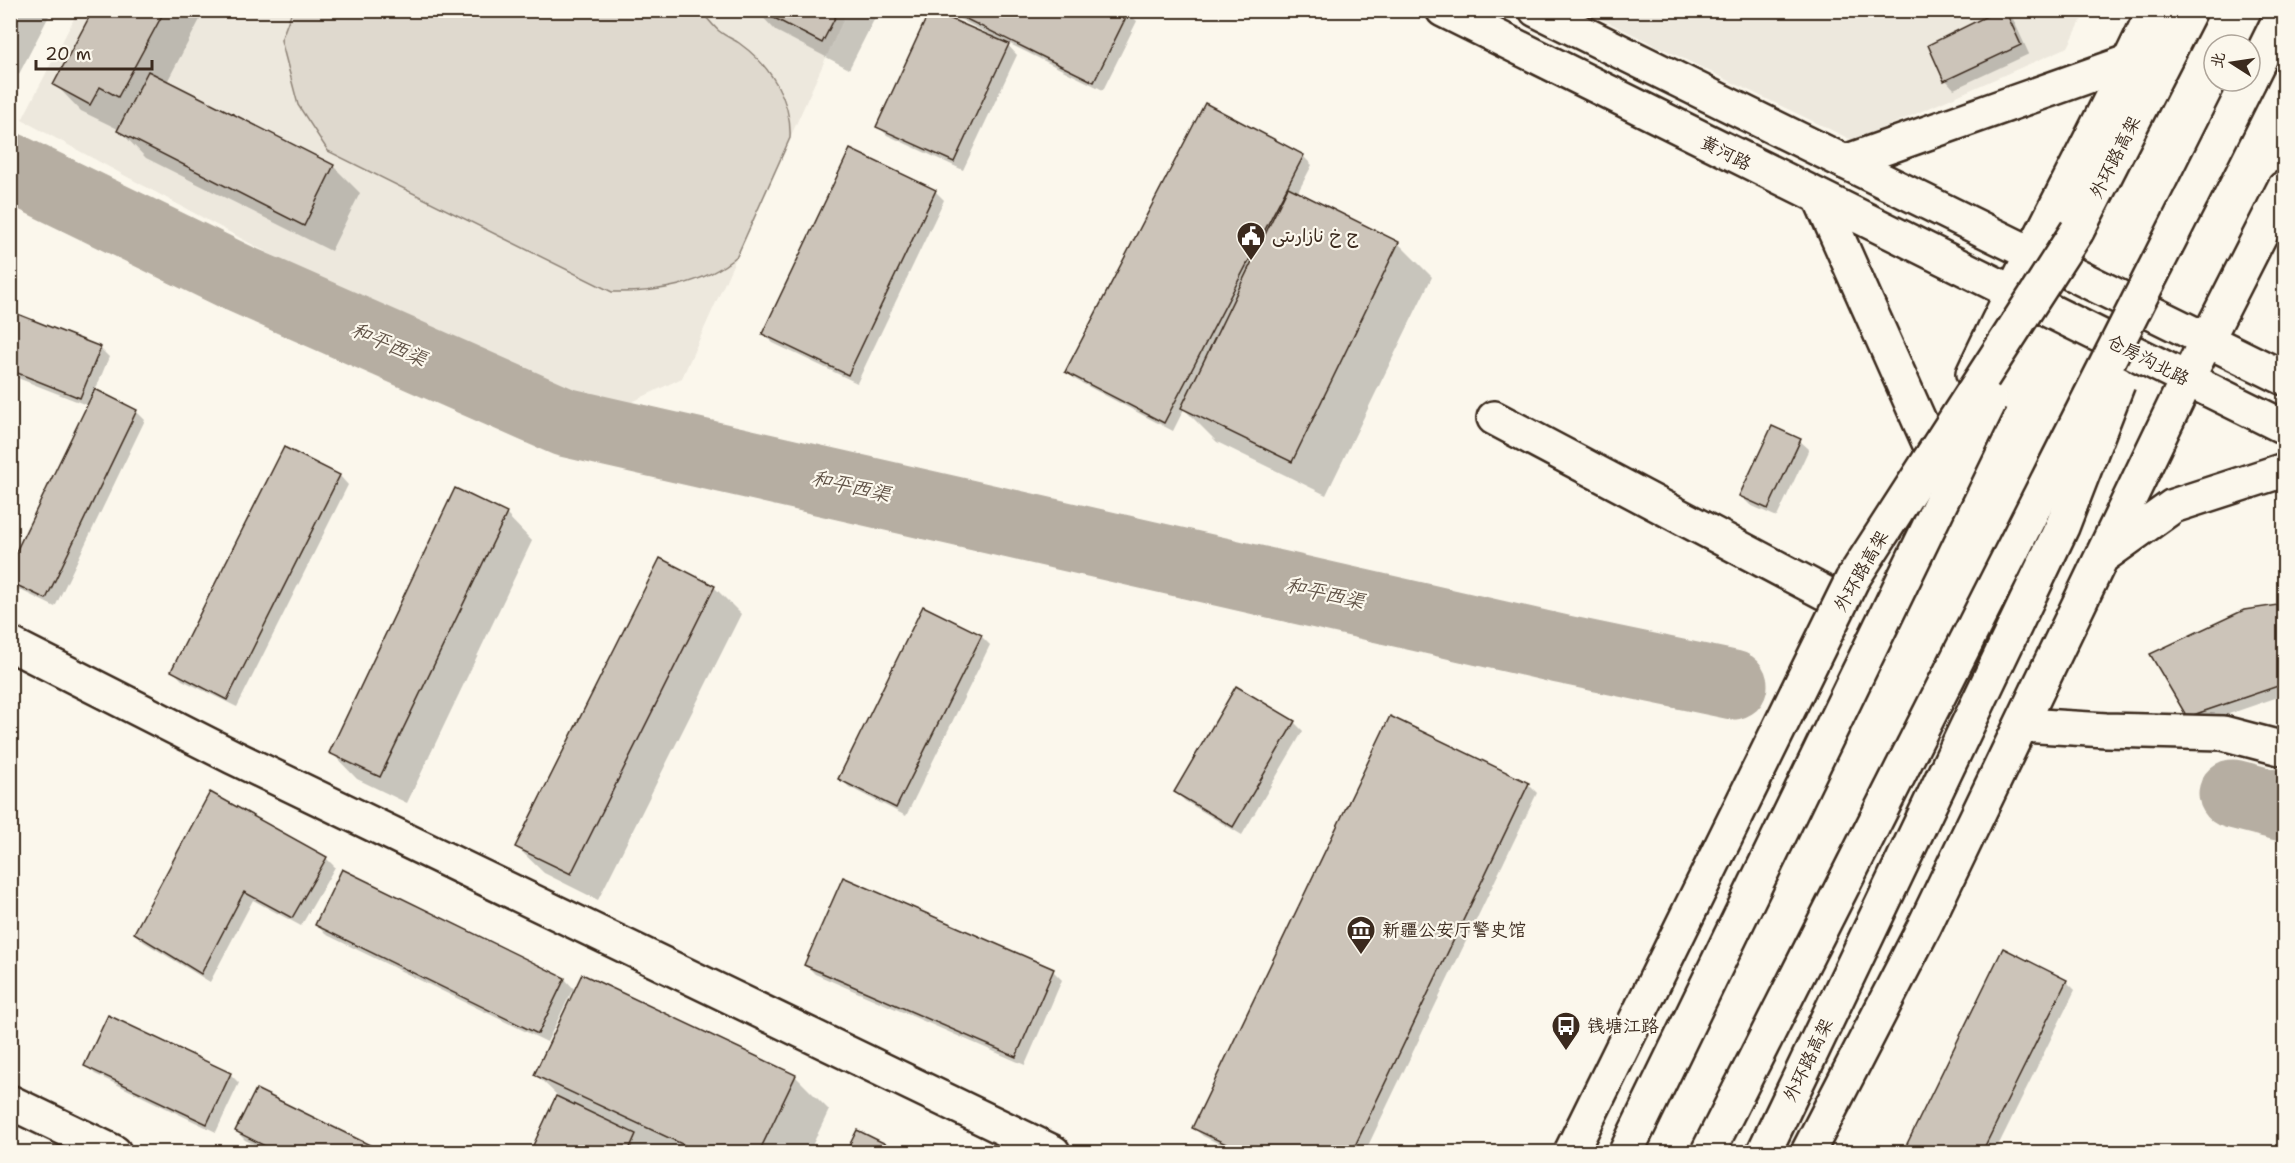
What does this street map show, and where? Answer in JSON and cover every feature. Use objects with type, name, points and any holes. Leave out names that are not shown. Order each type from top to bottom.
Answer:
[{"type":"main road","name":"黄河路","points":[[1443,10],[1821,200],[2011,291]]},
{"type":"main road","points":[[1594,1152],[1935,456],[2011,291],[2131,61],[2154,10]]},
{"type":"main road","name":"外环路高架","points":[[1571,1152],[1852,580],[2077,231],[2190,10]]},
{"type":"main road","name":"外环路高架","points":[[2262,54],[2284,10]]},
{"type":"main road","points":[[1538,11],[2032,252],[2284,378]]},
{"type":"main road","points":[[1845,162],[2131,61]]},
{"type":"main road","name":"外环路高架","points":[[1764,1152],[2062,528],[2191,197],[2243,93]]},
{"type":"main road","points":[[1808,1152],[1924,927],[2105,555],[2187,380],[2284,188]]},
{"type":"main road","points":[[1708,1152],[2191,197]]},
{"type":"main road","points":[[1821,200],[1935,456]]},
{"type":"main road","points":[[1626,1152],[1961,458],[2077,231]]},
{"type":"main road","name":"仓房沟北路","points":[[2011,291],[2284,427]]},
{"type":"main road","points":[[1494,418],[1859,611]]},
{"type":"main road","points":[[2105,555],[2173,506],[2284,470]]},
{"type":"main road","points":[[10,644],[233,757],[1053,1152]]},
{"type":"main road","points":[[2023,724],[2106,730],[2223,733],[2284,749]]},
{"type":"main road","points":[[10,1102],[114,1152]]},
{"type":"shaded area","points":[[1595,10],[2086,11],[2068,47],[1854,141],[1593,15]]},
{"type":"shaded area","points":[[78,11],[847,11],[682,378],[611,412],[440,346],[22,120]]},
{"type":"shaded area","points":[[292,11],[700,11],[719,31],[750,52],[777,84],[787,110],[790,138],[737,256],[710,274],[678,285],[645,291],[612,292],[328,151],[298,105],[281,40]]},
{"type":"building","points":[[93,10],[165,10],[118,97],[100,87],[90,105],[53,85]]},
{"type":"building","points":[[759,10],[839,10],[822,43]]},
{"type":"building","points":[[930,10],[1009,44],[954,162],[876,127]]},
{"type":"building","points":[[948,10],[1127,10],[1129,11],[1094,82]]},
{"type":"building","points":[[1999,10],[2005,10],[2021,45],[1944,81],[1928,45]]},
{"type":"building","points":[[148,71],[334,165],[304,226],[117,131]]},
{"type":"building","points":[[1205,103],[1304,155],[1164,423],[1065,372]]},
{"type":"building","points":[[850,149],[936,190],[848,375],[762,334]]},
{"type":"building","points":[[1288,187],[1399,242],[1292,462],[1181,408]]},
{"type":"building","points":[[10,311],[101,347],[80,398],[10,370]]},
{"type":"building","points":[[95,389],[137,410],[46,599],[10,582],[10,564]]},
{"type":"building","points":[[1772,426],[1801,439],[1768,509],[1739,496]]},
{"type":"building","points":[[284,447],[340,475],[227,700],[171,671]]},
{"type":"building","points":[[455,488],[507,513],[380,777],[329,753]]},
{"type":"building","points":[[660,558],[715,586],[571,874],[515,847]]},
{"type":"building","points":[[2284,604],[2284,684],[2187,717],[2150,654],[2244,610]]},
{"type":"building","points":[[923,606],[982,635],[896,808],[838,779]]},
{"type":"building","points":[[1236,686],[1295,721],[1233,827],[1174,792]]},
{"type":"building","name":"新疆公安厅警史馆","points":[[1390,716],[1529,783],[1352,1152],[1243,1152],[1192,1128]]},
{"type":"building","points":[[210,792],[327,857],[292,918],[244,892],[201,974],[134,933]]},
{"type":"building","points":[[342,869],[565,978],[538,1034],[315,925]]},
{"type":"building","points":[[843,877],[1054,969],[1016,1057],[804,965]]},
{"type":"building","points":[[2003,948],[2067,980],[1982,1152],[1903,1152]]},
{"type":"building","points":[[582,974],[796,1075],[759,1152],[699,1152],[534,1075]]},
{"type":"building","points":[[108,1015],[231,1073],[207,1124],[84,1066]]},
{"type":"building","points":[[256,1089],[384,1152],[277,1152],[235,1131]]},
{"type":"building","points":[[556,1096],[636,1134],[628,1152],[530,1152]]},
{"type":"building","points":[[857,1130],[902,1152],[846,1152]]},
{"type":"waterway","name":"和平西渠","points":[[10,167],[238,278],[564,422],[1560,649],[1733,685]]},
{"type":"waterway","name":"和平西渠","points":[[2233,794],[2284,807]]},
{"type":"place","name":"ج خ نازارىتى","points":[[1251,262]]},
{"type":"place","name":"新疆公安厅警史馆","points":[[1361,956]]},
{"type":"place","name":"钱塘江路","points":[[1566,1052]]}]
